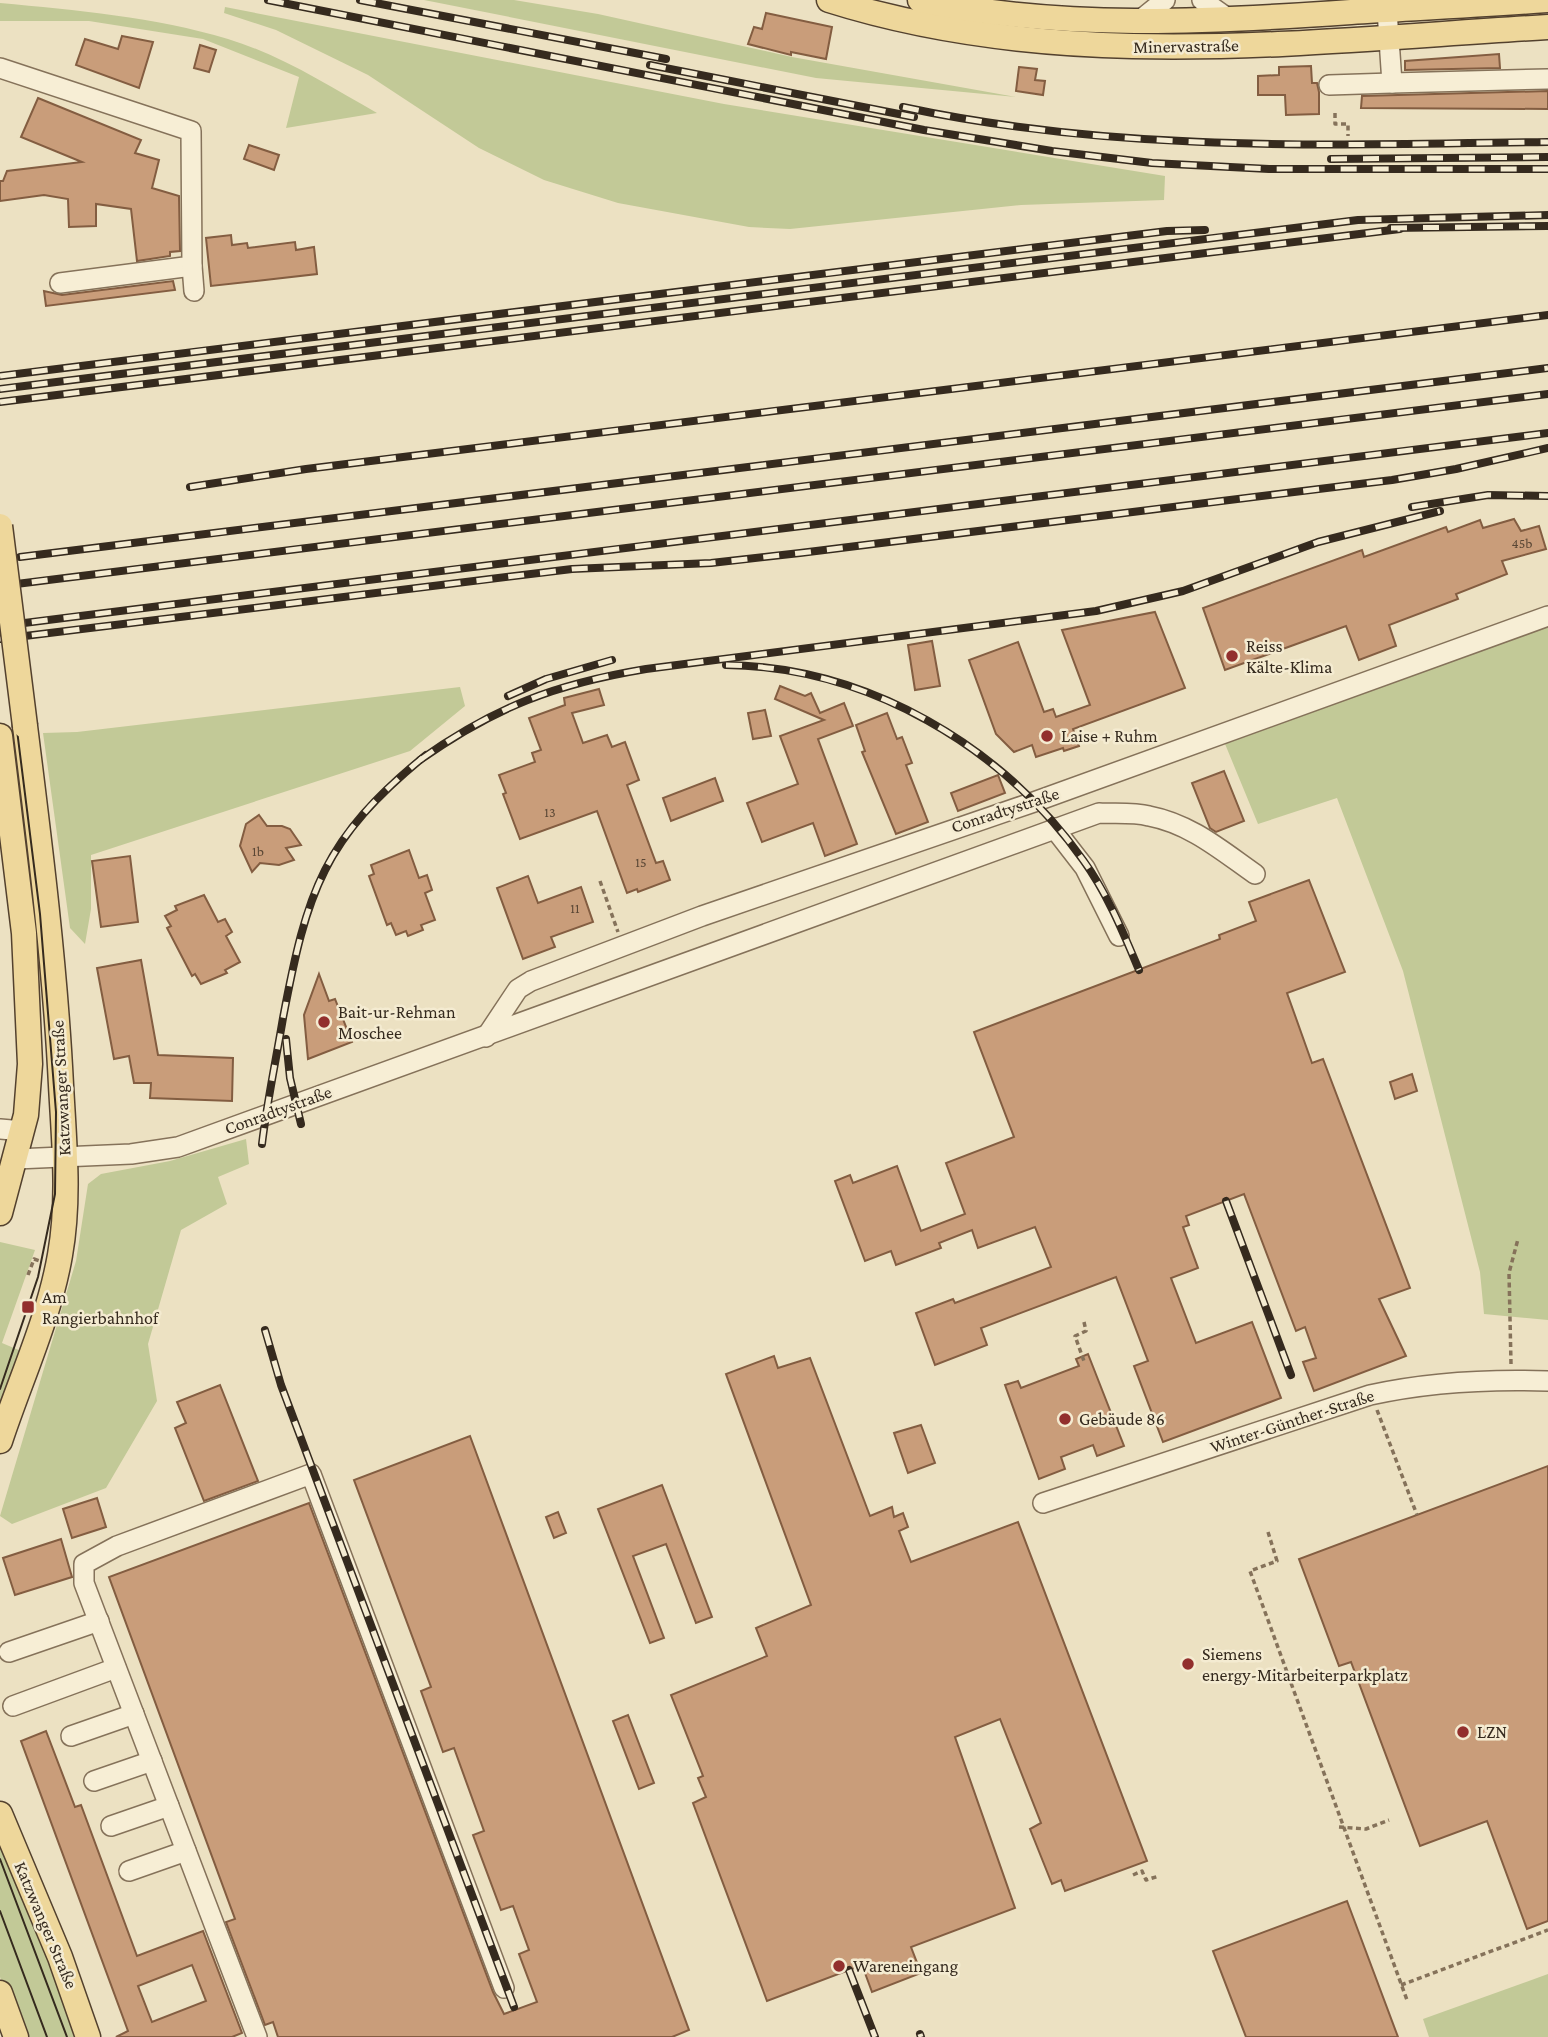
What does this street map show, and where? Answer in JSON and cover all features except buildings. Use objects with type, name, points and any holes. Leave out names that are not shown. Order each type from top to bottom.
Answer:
[{"type":"main road","name":"Minervastraße","points":[[829,0],[936,27],[1074,46],[1183,47],[1548,27]]},
{"type":"main road","name":"Minervastraße","points":[[920,0],[1032,17],[1139,21],[1229,19],[1548,0]]},
{"type":"main road","name":"Katzwanger Straße","points":[[0,526],[51,942],[65,1157],[64,1222],[58,1267],[0,1441]]},
{"type":"main road","name":"Katzwanger Straße","points":[[0,736],[22,914],[29,1005],[30,1064],[12,1130],[16,1158],[0,1213]]},
{"type":"main road","name":"Katzwanger Straße","points":[[0,1814],[60,1956],[88,2037]]},
{"type":"main road","points":[[0,1993],[16,2037]]},
{"type":"street","points":[[1139,21],[1165,0]]},
{"type":"street","points":[[1202,0],[1229,19]]},
{"type":"street","points":[[1387,10],[1392,83]]},
{"type":"street","points":[[0,68],[191,131],[194,291]]},
{"type":"street","points":[[1329,85],[1548,79]]},
{"type":"street","points":[[60,283],[192,266]]},
{"type":"street","name":"Conradtystraße","points":[[486,1037],[517,989],[623,946],[946,830],[1034,802],[1548,616]]},
{"type":"street","name":"Conradtystraße","points":[[16,1158],[65,1157],[178,1147],[1099,813],[1149,816],[1212,842],[1255,874]]},
{"type":"street","points":[[1054,828],[1086,868],[1119,936]]},
{"type":"street","name":"Winter-Günther-Straße","points":[[1043,1503],[1370,1395],[1404,1387],[1512,1380],[1548,1381]]},
{"type":"street","points":[[257,2037],[84,1583],[84,1564],[117,1546],[311,1474],[504,1988]]},
{"type":"street","points":[[9,1652],[99,1621]]},
{"type":"street","points":[[13,1706],[116,1668]]},
{"type":"street","points":[[71,1736],[134,1714]]},
{"type":"street","points":[[94,1781],[152,1761]]},
{"type":"street","points":[[111,1826],[169,1806]]},
{"type":"street","points":[[129,1871],[186,1851]]},
{"type":"path","points":[[1335,113],[1335,124],[1348,124],[1348,136]]},
{"type":"path","points":[[600,881],[623,946]]},
{"type":"path","points":[[1512,1380],[1509,1273],[1518,1239]]},
{"type":"path","points":[[1084,1322],[1086,1331],[1075,1336],[1085,1364]]},
{"type":"path","points":[[1370,1395],[1417,1515]]},
{"type":"path","points":[[1268,1532],[1277,1561],[1250,1571],[1341,1826],[1407,2000]]},
{"type":"path","points":[[1341,1826],[1366,1829],[1389,1820]]},
{"type":"path","points":[[1133,1875],[1142,1871],[1146,1880],[1159,1875]]},
{"type":"path","points":[[1401,1985],[1548,1930]]},
{"type":"green space","points":[[424,0],[514,0],[598,14],[792,57],[1016,97],[816,78]]},
{"type":"green space","points":[[0,3],[144,20],[228,39],[286,62],[377,113],[286,128],[299,77],[203,39],[89,21],[0,21]]},
{"type":"green space","points":[[225,7],[724,104],[1165,176],[1164,200],[1021,205],[790,229],[749,227],[618,203],[544,180],[479,148],[368,75],[276,30],[224,13]]},
{"type":"green space","points":[[1548,620],[1548,1320],[1484,1314],[1480,1272],[1403,971],[1337,798],[1258,824],[1223,739]]},
{"type":"green space","points":[[460,687],[465,706],[410,751],[91,855],[91,909],[85,944],[70,928],[43,733],[77,732]]},
{"type":"green space","points":[[246,1139],[249,1164],[218,1177],[227,1204],[181,1230],[148,1344],[157,1401],[106,1488],[12,1524],[0,1516],[76,1261],[88,1184],[101,1174],[170,1161]]},
{"type":"green space","points":[[0,1242],[35,1250],[2,1343],[21,1351],[0,1417]]},
{"type":"green space","points":[[0,1826],[78,2037],[23,2037],[0,1977]]},
{"type":"green space","points":[[1548,1974],[1548,2037],[1429,2037],[1423,2019]]},
{"type":"tram line","points":[[0,594],[40,914],[56,1112],[55,1194],[38,1277],[0,1389]]},
{"type":"tram line","points":[[0,1859],[67,2037]]},
{"type":"tram line","points":[[0,1911],[47,2037]]},
{"type":"railway","points":[[268,0],[924,130],[1052,151],[1152,163],[1269,169],[1548,169]]},
{"type":"railway","points":[[360,0],[666,59]]},
{"type":"railway","points":[[650,65],[914,117]]},
{"type":"railway","points":[[903,107],[983,122],[1144,139],[1305,144],[1548,142]]},
{"type":"railway","points":[[1331,159],[1548,157]]},
{"type":"railway","points":[[0,389],[1358,220],[1548,215]]},
{"type":"railway","points":[[1391,228],[1548,226]]},
{"type":"railway","points":[[0,402],[1400,229]]},
{"type":"railway","points":[[0,376],[1167,231],[1205,230]]},
{"type":"railway","points":[[190,487],[306,469],[1548,315]]},
{"type":"railway","points":[[20,557],[1548,368]]},
{"type":"railway","points":[[0,586],[1548,394]]},
{"type":"railway","points":[[0,626],[1548,433]]},
{"type":"railway","points":[[0,639],[572,569],[711,563],[800,553],[1392,480],[1548,448]]},
{"type":"railway","points":[[1412,507],[1488,495],[1548,496]]},
{"type":"railway","points":[[420,760],[500,712],[554,690],[583,682],[646,669],[1096,611],[1183,591],[1318,542],[1440,511]]},
{"type":"railway","points":[[508,696],[546,679],[612,660]]},
{"type":"railway","points":[[726,665],[779,669],[830,680],[880,698],[927,721],[972,749],[1013,782],[1050,819],[1083,860],[1107,899],[1139,970]]},
{"type":"railway","points":[[262,1144],[292,974],[301,935],[325,870],[364,814],[391,785],[426,755]]},
{"type":"railway","points":[[286,1039],[290,1078],[301,1124]]},
{"type":"railway","points":[[1226,1201],[1291,1375]]},
{"type":"railway","points":[[265,1330],[281,1385],[514,2007]]},
{"type":"railway","points":[[849,1970],[875,2037]]},
{"type":"place","name":"Reiss Kälte-Klima","points":[[1232,656]]},
{"type":"place","name":"Laise + Ruhm","points":[[1047,736]]},
{"type":"place","name":"Bait-ur-Rehman Moschee","points":[[324,1022]]},
{"type":"place","name":"Am Rangierbahnhof","points":[[28,1307]]},
{"type":"place","name":"Gebäude 86","points":[[1065,1419]]},
{"type":"place","name":"Siemens energy-Mitarbeiterparkplatz","points":[[1188,1664]]},
{"type":"place","name":"LZN","points":[[1463,1732]]},
{"type":"place","name":"Wareneingang","points":[[839,1966]]}]
